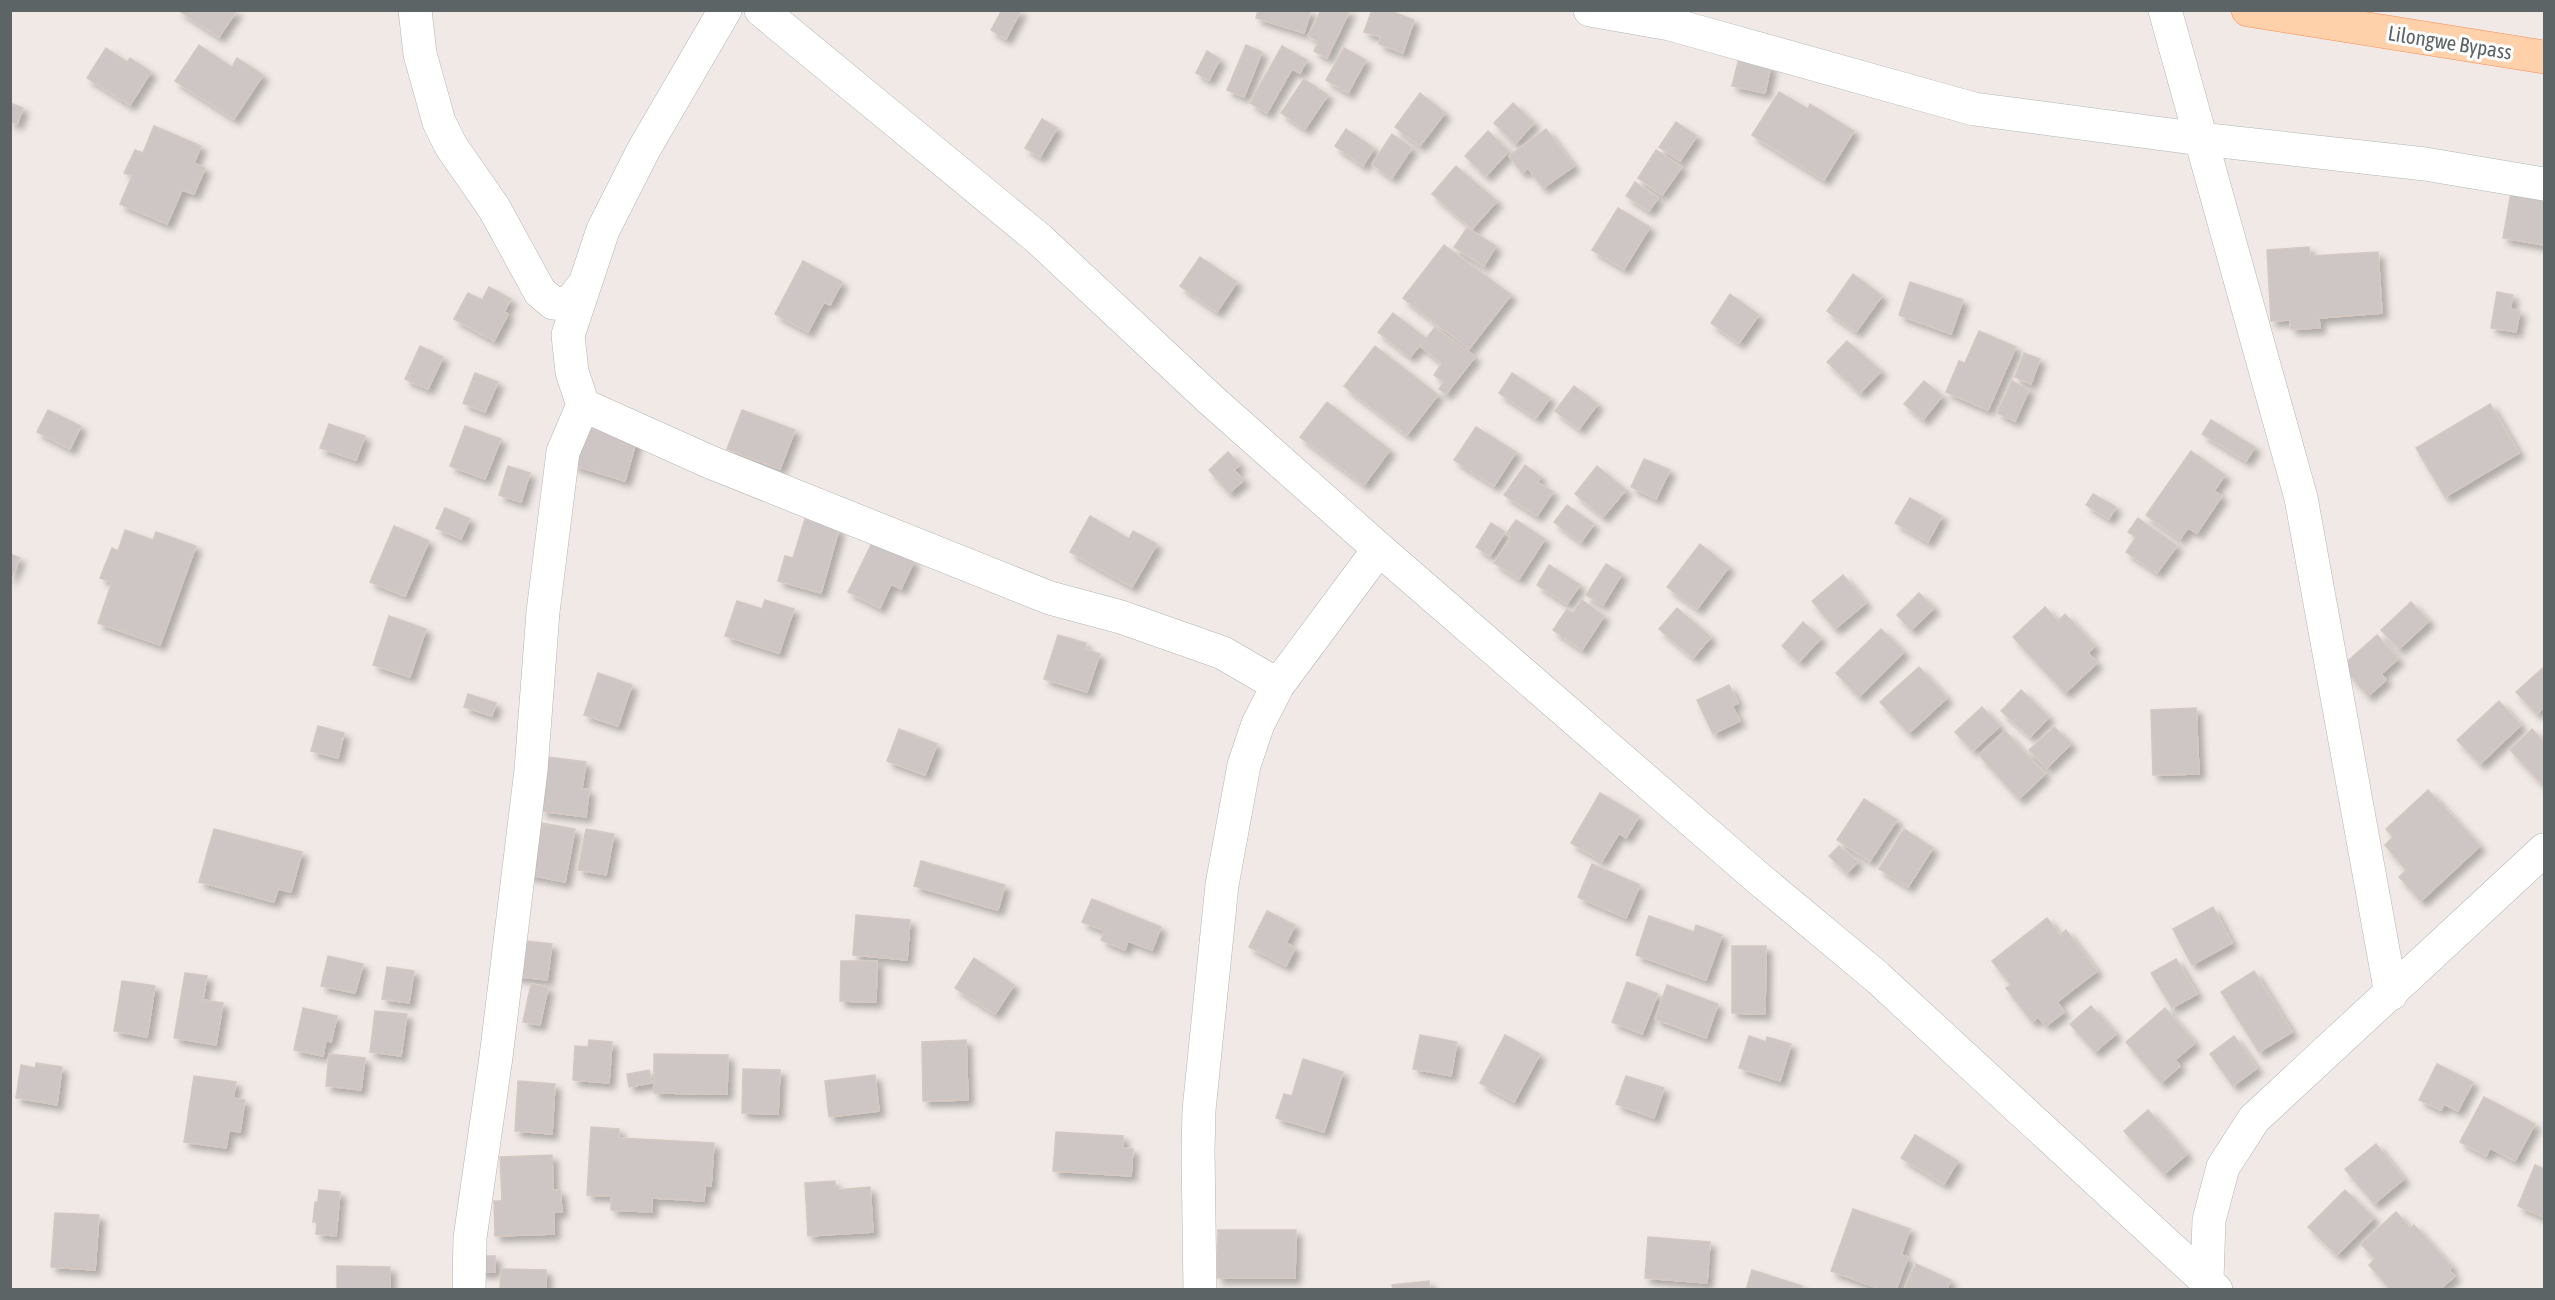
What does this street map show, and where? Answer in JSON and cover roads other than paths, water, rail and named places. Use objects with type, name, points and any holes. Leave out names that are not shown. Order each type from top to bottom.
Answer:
[{"type":"main road","name":"Lilongwe Bypass","points":[[2248,10],[2544,57]]},
{"type":"street","points":[[415,10],[420,54],[440,122],[452,146],[494,208],[540,292],[553,303],[569,304],[582,287]]},
{"type":"street","points":[[761,10],[1039,239],[1210,399],[1379,549],[1758,878],[1877,976],[2212,1285]]},
{"type":"street","points":[[1590,10],[1670,24],[1974,110],[2201,139],[2425,164],[2544,184]]},
{"type":"street","points":[[2165,10],[2270,380],[2301,498],[2391,994]]},
{"type":"street","points":[[469,1290],[470,1238],[496,1057],[530,782],[543,612],[563,452],[583,405],[572,372],[568,335],[582,287],[603,230],[714,17]]},
{"type":"street","points":[[583,405],[710,462],[1050,598],[1121,617],[1223,653],[1278,685]]},
{"type":"street","points":[[1200,1290],[1199,1110],[1222,885],[1244,765],[1258,724],[1278,685],[1379,549]]},
{"type":"street","points":[[2212,1285],[2209,1220],[2223,1167],[2254,1119],[2544,850]]}]
